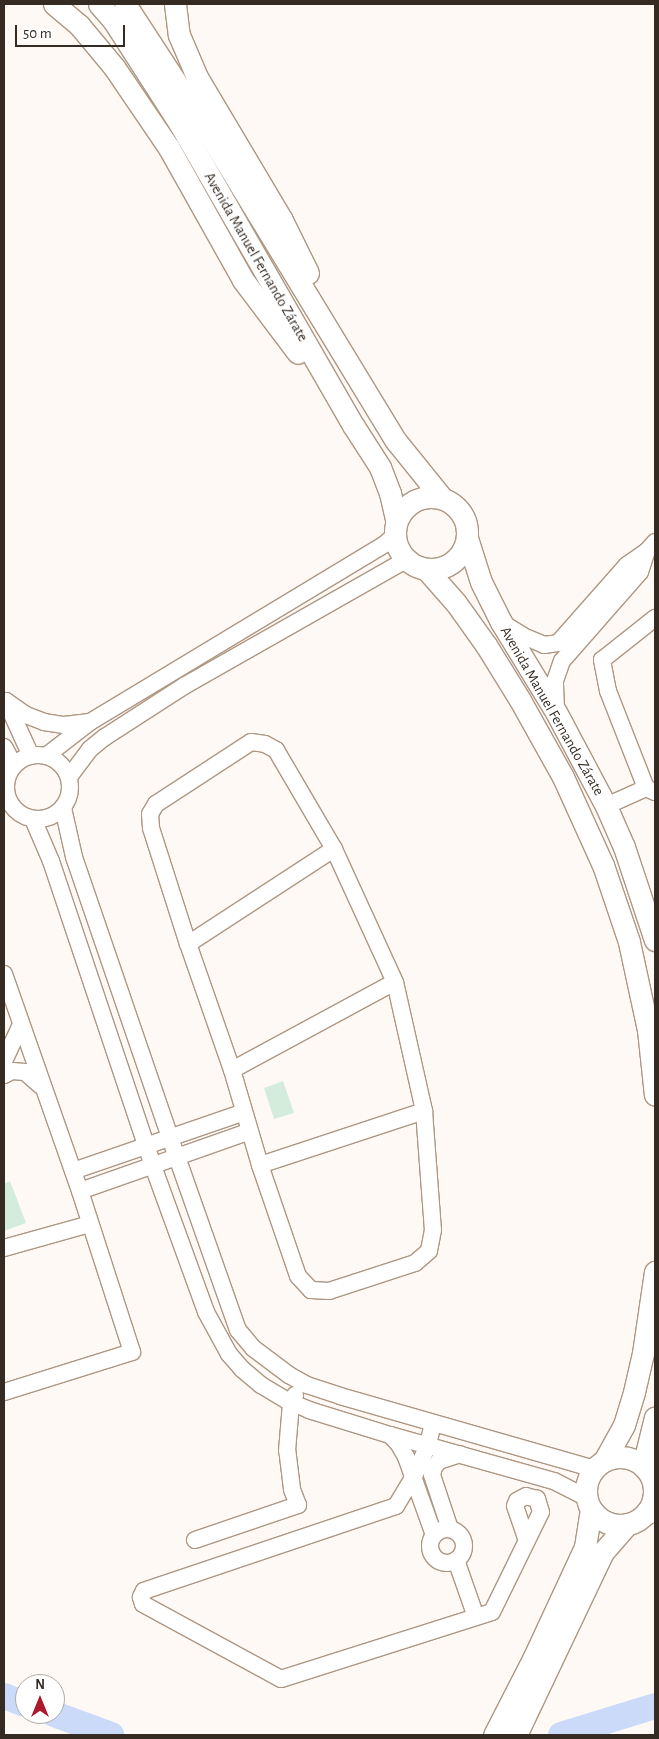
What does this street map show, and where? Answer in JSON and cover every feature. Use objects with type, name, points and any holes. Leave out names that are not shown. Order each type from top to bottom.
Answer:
[{"type":"main road","points":[[54,4],[79,25],[114,68],[168,148],[243,280],[353,425]]},
{"type":"main road","name":"Avenida Manuel Fernando Zárate","points":[[99,4],[191,122],[376,410],[418,471],[442,498]]},
{"type":"main road","name":"Avenida Manuel Fernando Zárate","points":[[125,4],[191,122],[353,425],[380,468],[390,493],[395,528]]},
{"type":"main road","points":[[175,4],[179,35],[197,77],[282,220],[376,410]]},
{"type":"main road","points":[[426,497],[442,498],[451,502],[462,514],[467,528],[467,538],[458,558],[438,569],[426,570],[406,560],[396,545],[395,528],[410,502],[426,497]]},
{"type":"main road","name":"Avenida Manuel Fernando Zárate","points":[[467,538],[481,582],[501,622],[556,712],[606,806],[624,847],[655,940]]},
{"type":"main road","name":"Avenida Manuel Fernando Zárate","points":[[426,570],[456,603],[486,645],[520,700],[563,777],[603,865],[628,942],[648,1030],[655,1095]]},
{"type":"main road","points":[[494,1735],[534,1657],[585,1546],[589,1503],[586,1487],[624,1425],[643,1354],[655,1272]]},
{"type":"main road","points":[[516,1735],[603,1552],[648,1510],[654,1488],[650,1474],[655,1417]]},
{"type":"main road","points":[[599,1465],[625,1457],[650,1474]]},
{"type":"main road","points":[[589,1503],[607,1522],[641,1518]]},
{"type":"street","points":[[9,768],[38,756],[90,722],[385,544],[395,528]]},
{"type":"street","points":[[556,712],[556,682],[563,648],[627,565],[651,547]]},
{"type":"street","points":[[69,777],[90,749],[105,736],[184,686],[406,560]]},
{"type":"street","points":[[606,806],[651,790],[608,692],[602,660],[655,618]]},
{"type":"street","points":[[501,622],[522,636],[544,645],[563,648]]},
{"type":"street","points":[[5,700],[26,715],[44,722],[64,725],[90,722]]},
{"type":"street","points":[[5,700],[38,756],[56,760],[69,777],[70,788],[63,808],[74,856],[176,1157],[238,1330],[253,1348],[270,1362],[300,1381],[340,1396],[433,1423],[599,1465]]},
{"type":"street","points":[[251,742],[265,744],[276,750],[334,849],[395,982],[424,1111],[433,1230],[429,1251],[415,1263],[329,1291],[311,1290],[298,1276],[260,1166],[232,1070],[188,944],[151,828],[150,814],[156,804],[251,742]]},
{"type":"street","points":[[4,746],[9,768],[5,789],[14,809],[33,819],[49,817],[63,808]]},
{"type":"street","points":[[33,819],[51,861],[152,1166],[206,1312],[216,1333],[242,1369],[261,1385],[292,1403],[390,1436],[554,1481],[589,1503]]},
{"type":"street","points":[[188,944],[334,849]]},
{"type":"street","points":[[4,974],[20,1026],[80,1191],[132,1352],[4,1392]]},
{"type":"street","points":[[232,1070],[395,982]]},
{"type":"street","points":[[4,1061],[20,1026]]},
{"type":"street","points":[[4,1075],[12,1070],[25,1072],[43,1088]]},
{"type":"street","points":[[260,1166],[424,1111]]},
{"type":"street","points":[[73,1171],[244,1112]]},
{"type":"street","points":[[80,1191],[250,1131]]},
{"type":"street","points":[[4,1248],[90,1224]]},
{"type":"street","points":[[195,1540],[298,1505],[292,1489],[287,1451],[292,1403],[300,1381]]},
{"type":"street","points":[[433,1423],[428,1446],[414,1476],[396,1506],[144,1591],[141,1597],[143,1604],[281,1679],[492,1612],[527,1540]]},
{"type":"street","points":[[390,1436],[401,1448],[414,1476],[434,1535]]},
{"type":"street","points":[[450,1529],[432,1475],[434,1467],[439,1461],[460,1454]]},
{"type":"street","points":[[450,1529],[459,1534],[464,1543],[463,1553],[456,1560],[444,1562],[434,1556],[430,1546],[434,1535],[442,1530],[450,1529]]},
{"type":"street","points":[[456,1560],[476,1617]]},
{"type":"green space","points":[[283,1081],[294,1113],[274,1119],[264,1088]]},
{"type":"green space","points":[[10,1181],[26,1223],[4,1231],[4,1184]]},
{"type":"waterway","points":[[4,1696],[15,1700]]},
{"type":"waterway","points":[[561,1735],[655,1706]]},
{"type":"waterway","points":[[65,1718],[111,1735]]}]
